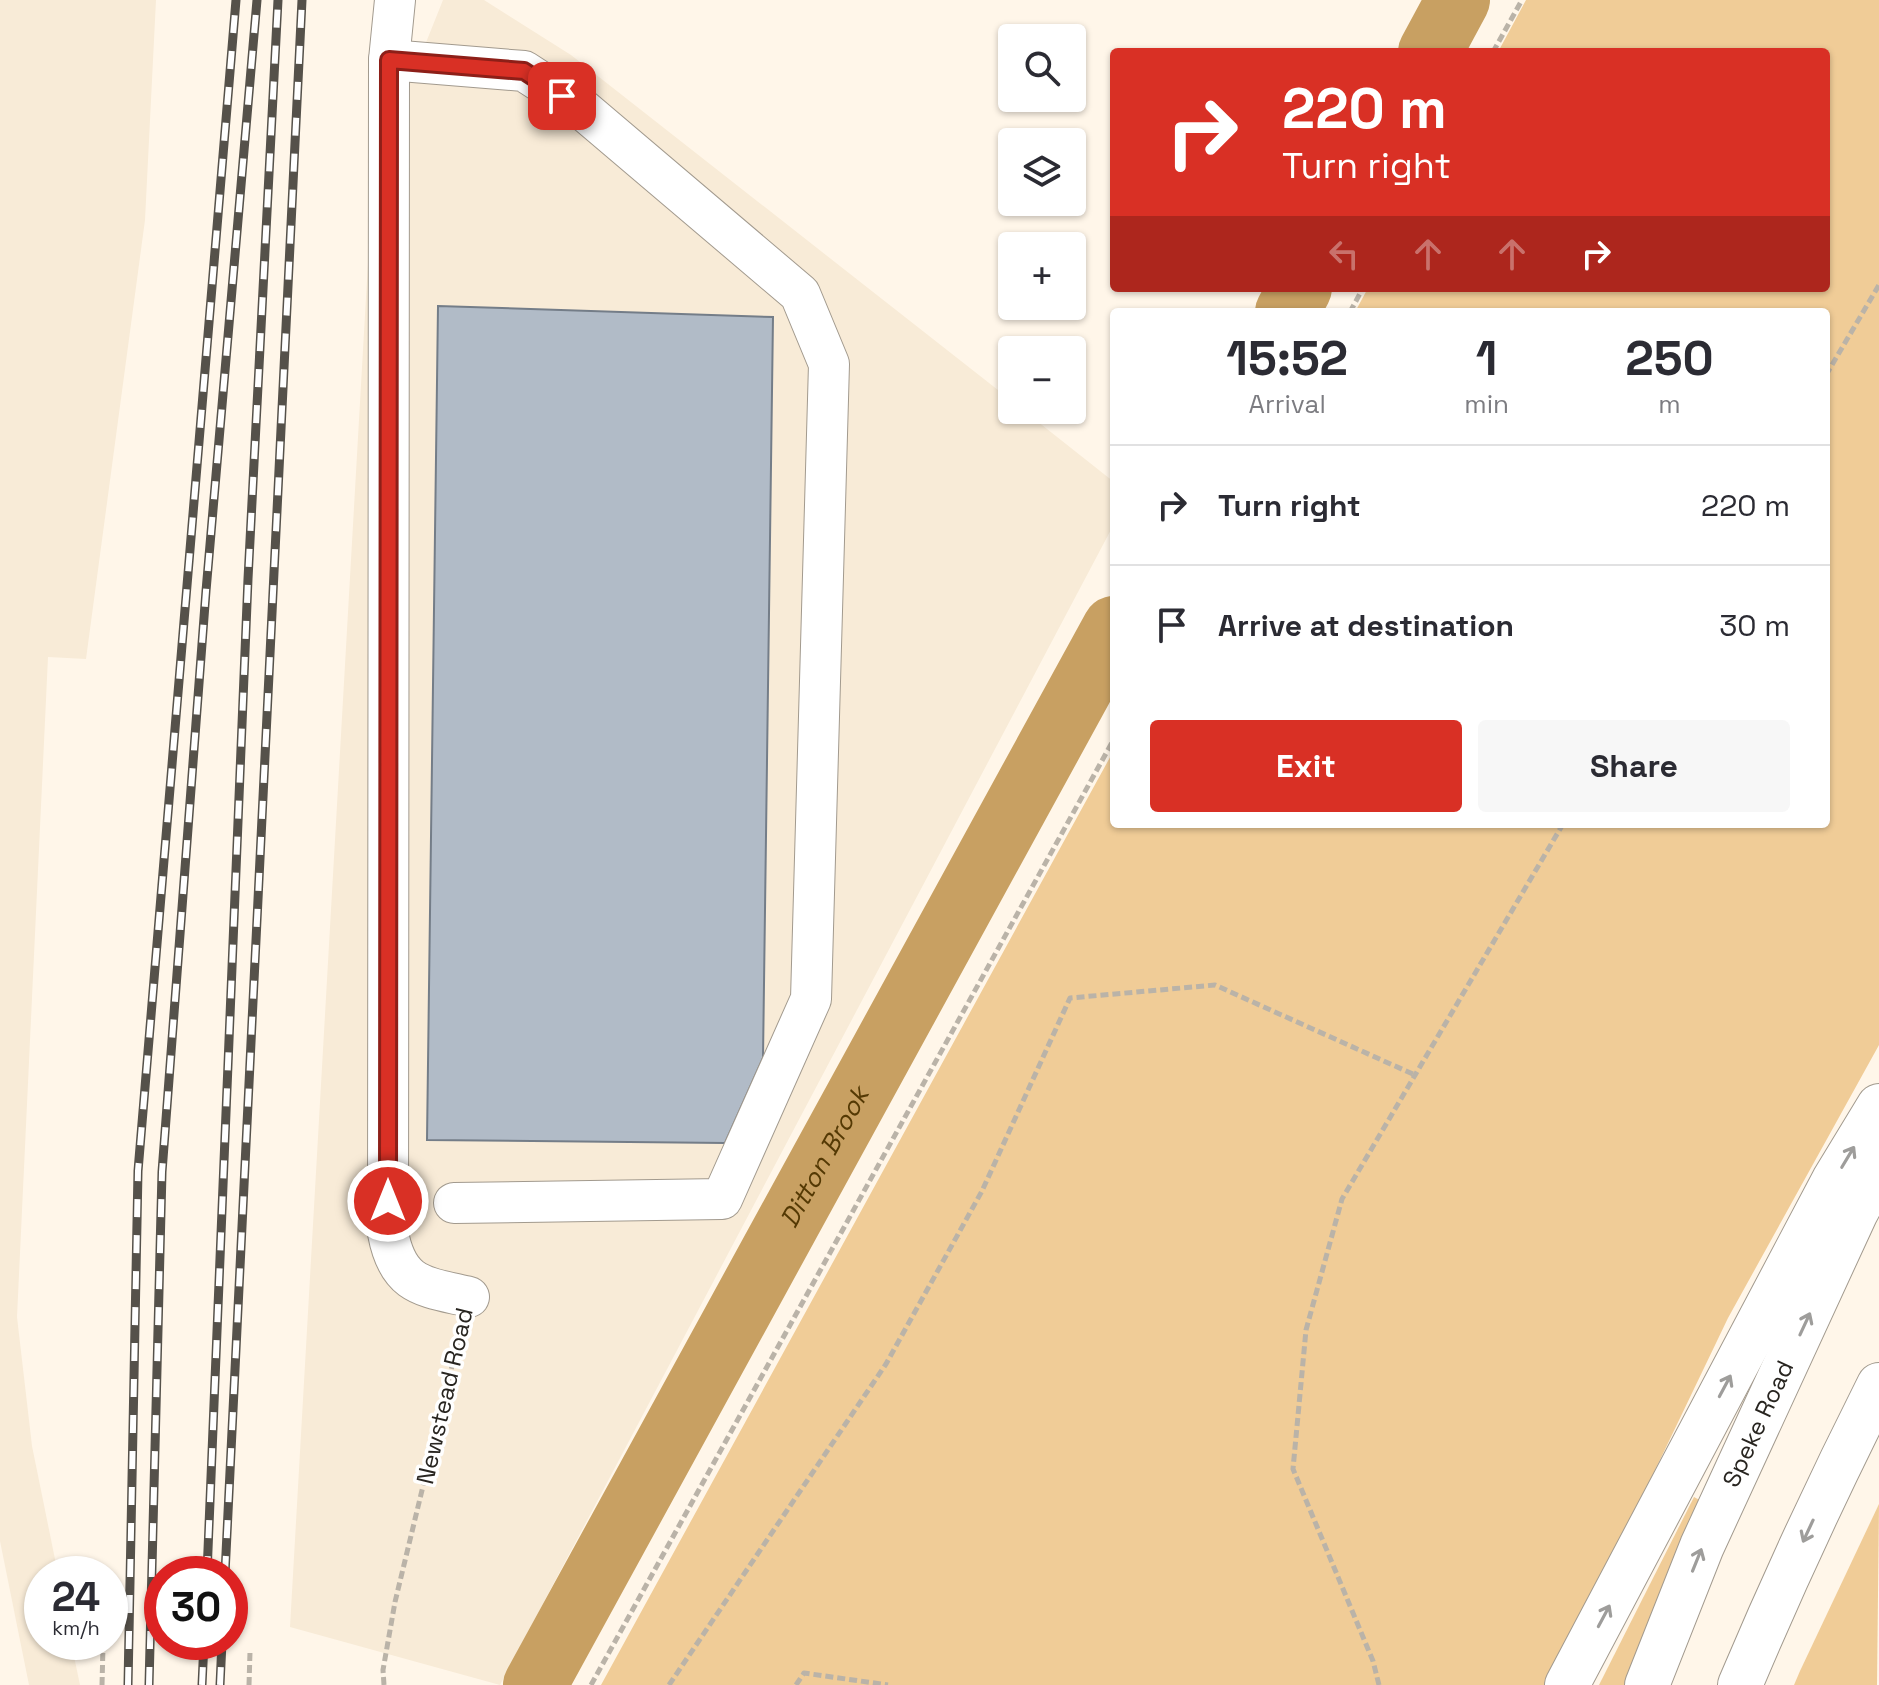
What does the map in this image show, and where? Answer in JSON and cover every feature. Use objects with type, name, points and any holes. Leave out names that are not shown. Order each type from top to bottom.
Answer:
[{"type":"highway","points":[[1567,1685],[1834,1180],[1879,1106]]},
{"type":"highway","name":"Speke Road","points":[[1647,1685],[1702,1546],[1855,1214],[1879,1169]]},
{"type":"highway","points":[[1740,1685],[1834,1473],[1879,1385]]},
{"type":"highway","points":[[1834,1473],[1879,1402]]},
{"type":"street","name":"Newstead Road","points":[[395,0],[389,60],[388,1233],[392,1255],[404,1274],[426,1287],[469,1297]]},
{"type":"street","points":[[389,60],[524,71],[581,108],[800,294],[829,364],[811,999],[722,1199],[454,1203]]},
{"type":"path","points":[[1495,48],[1522,0]]},
{"type":"path","points":[[1830,368],[1879,285]]},
{"type":"path","points":[[591,1685],[1110,746]]},
{"type":"path","points":[[1379,1685],[1373,1661],[1293,1469],[1306,1330],[1342,1199],[1561,828]]},
{"type":"path","points":[[669,1685],[886,1364],[982,1191],[1070,998],[1215,985],[1415,1075]]},
{"type":"path","name":"Newstead Road","points":[[384,1685],[383,1670],[395,1602],[469,1297]]},
{"type":"path","points":[[249,1685],[250,1652]]},
{"type":"path","points":[[102,1685],[103,1660]]},
{"type":"path","points":[[796,1685],[804,1673],[888,1685]]},
{"type":"shaded area","points":[[0,0],[156,0],[145,220],[86,659],[48,657],[17,1317],[32,1446],[54,1556],[24,1556],[24,1660],[75,1660],[80,1685],[29,1685],[0,1541]]},
{"type":"shaded area","points":[[443,0],[484,0],[571,55],[998,390],[998,424],[1041,424],[1110,479],[1110,532],[500,1685],[290,1627],[373,175]]},
{"type":"shaded area","points":[[1526,0],[1879,0],[1879,1045],[1728,1318],[1552,1685],[601,1685],[1110,757],[1110,828],[1830,828],[1830,308],[1357,308],[1366,292],[1830,292],[1830,48],[1500,48]]},
{"type":"shaded area","points":[[1694,1497],[1705,1503],[1629,1685],[1599,1685]]},
{"type":"shaded area","points":[[1879,1504],[1877,1685],[1794,1685],[1800,1671]]},
{"type":"building","points":[[438,306],[773,317],[763,1058],[725,1143],[427,1140]]},
{"type":"waterway","name":"Ditton Brook","points":[[1432,48],[1458,0]]},
{"type":"waterway","name":"Ditton Brook","points":[[1289,308],[1298,292]]},
{"type":"waterway","name":"Ditton Brook","points":[[535,1685],[1110,635]]},
{"type":"railway","points":[[128,1685],[138,1171],[236,0]]},
{"type":"railway","points":[[149,1685],[162,1172],[206,591],[257,0]]},
{"type":"railway","points":[[208,1556],[248,579],[278,0]]},
{"type":"railway","points":[[226,1556],[302,0]]},
{"type":"railway","points":[[202,1685],[203,1660]]},
{"type":"railway","points":[[220,1685],[221,1660]]},
{"type":"route","points":[[388,1201],[389,60],[524,71],[562,96]]}]
